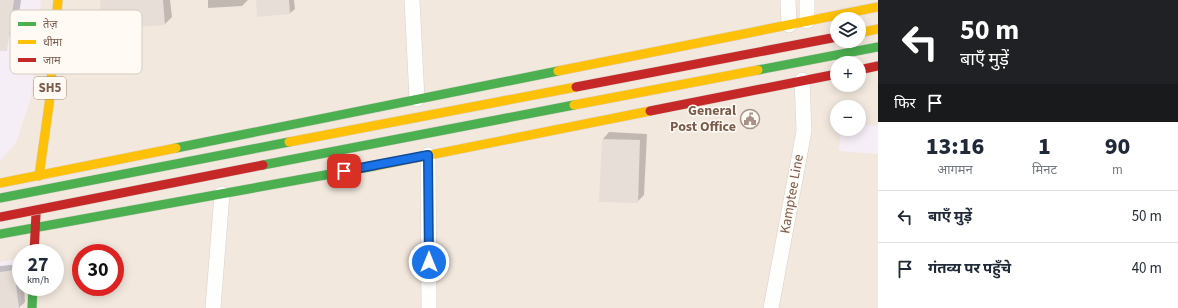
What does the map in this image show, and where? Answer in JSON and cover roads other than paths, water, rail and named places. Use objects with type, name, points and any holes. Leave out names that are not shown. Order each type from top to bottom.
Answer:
[{"type":"main road","name":"SH5","points":[[57,10],[58,0]]},
{"type":"main road","points":[[0,183],[878,7]]},
{"type":"main road","points":[[866,32],[878,29]]},
{"type":"main road","points":[[0,198],[830,38]]},
{"type":"main road","points":[[0,217],[878,47]]},
{"type":"main road","points":[[866,69],[878,66]]},
{"type":"main road","name":"SH5","points":[[39,176],[52,74]]},
{"type":"main road","points":[[0,234],[428,155],[830,75]]},
{"type":"main road","points":[[34,244],[39,176]]},
{"type":"main road","points":[[32,308],[33,296]]},
{"type":"street","points":[[412,0],[417,99]]},
{"type":"street","points":[[788,0],[788,24]]},
{"type":"street","points":[[807,0],[807,21]]},
{"type":"street","name":"Kamptee Line","points":[[771,308],[804,131],[802,80]]},
{"type":"street","points":[[428,155],[429,308]]},
{"type":"street","points":[[213,308],[222,194]]},
{"type":"place","name":"General Post Office","points":[[750,119]]}]
